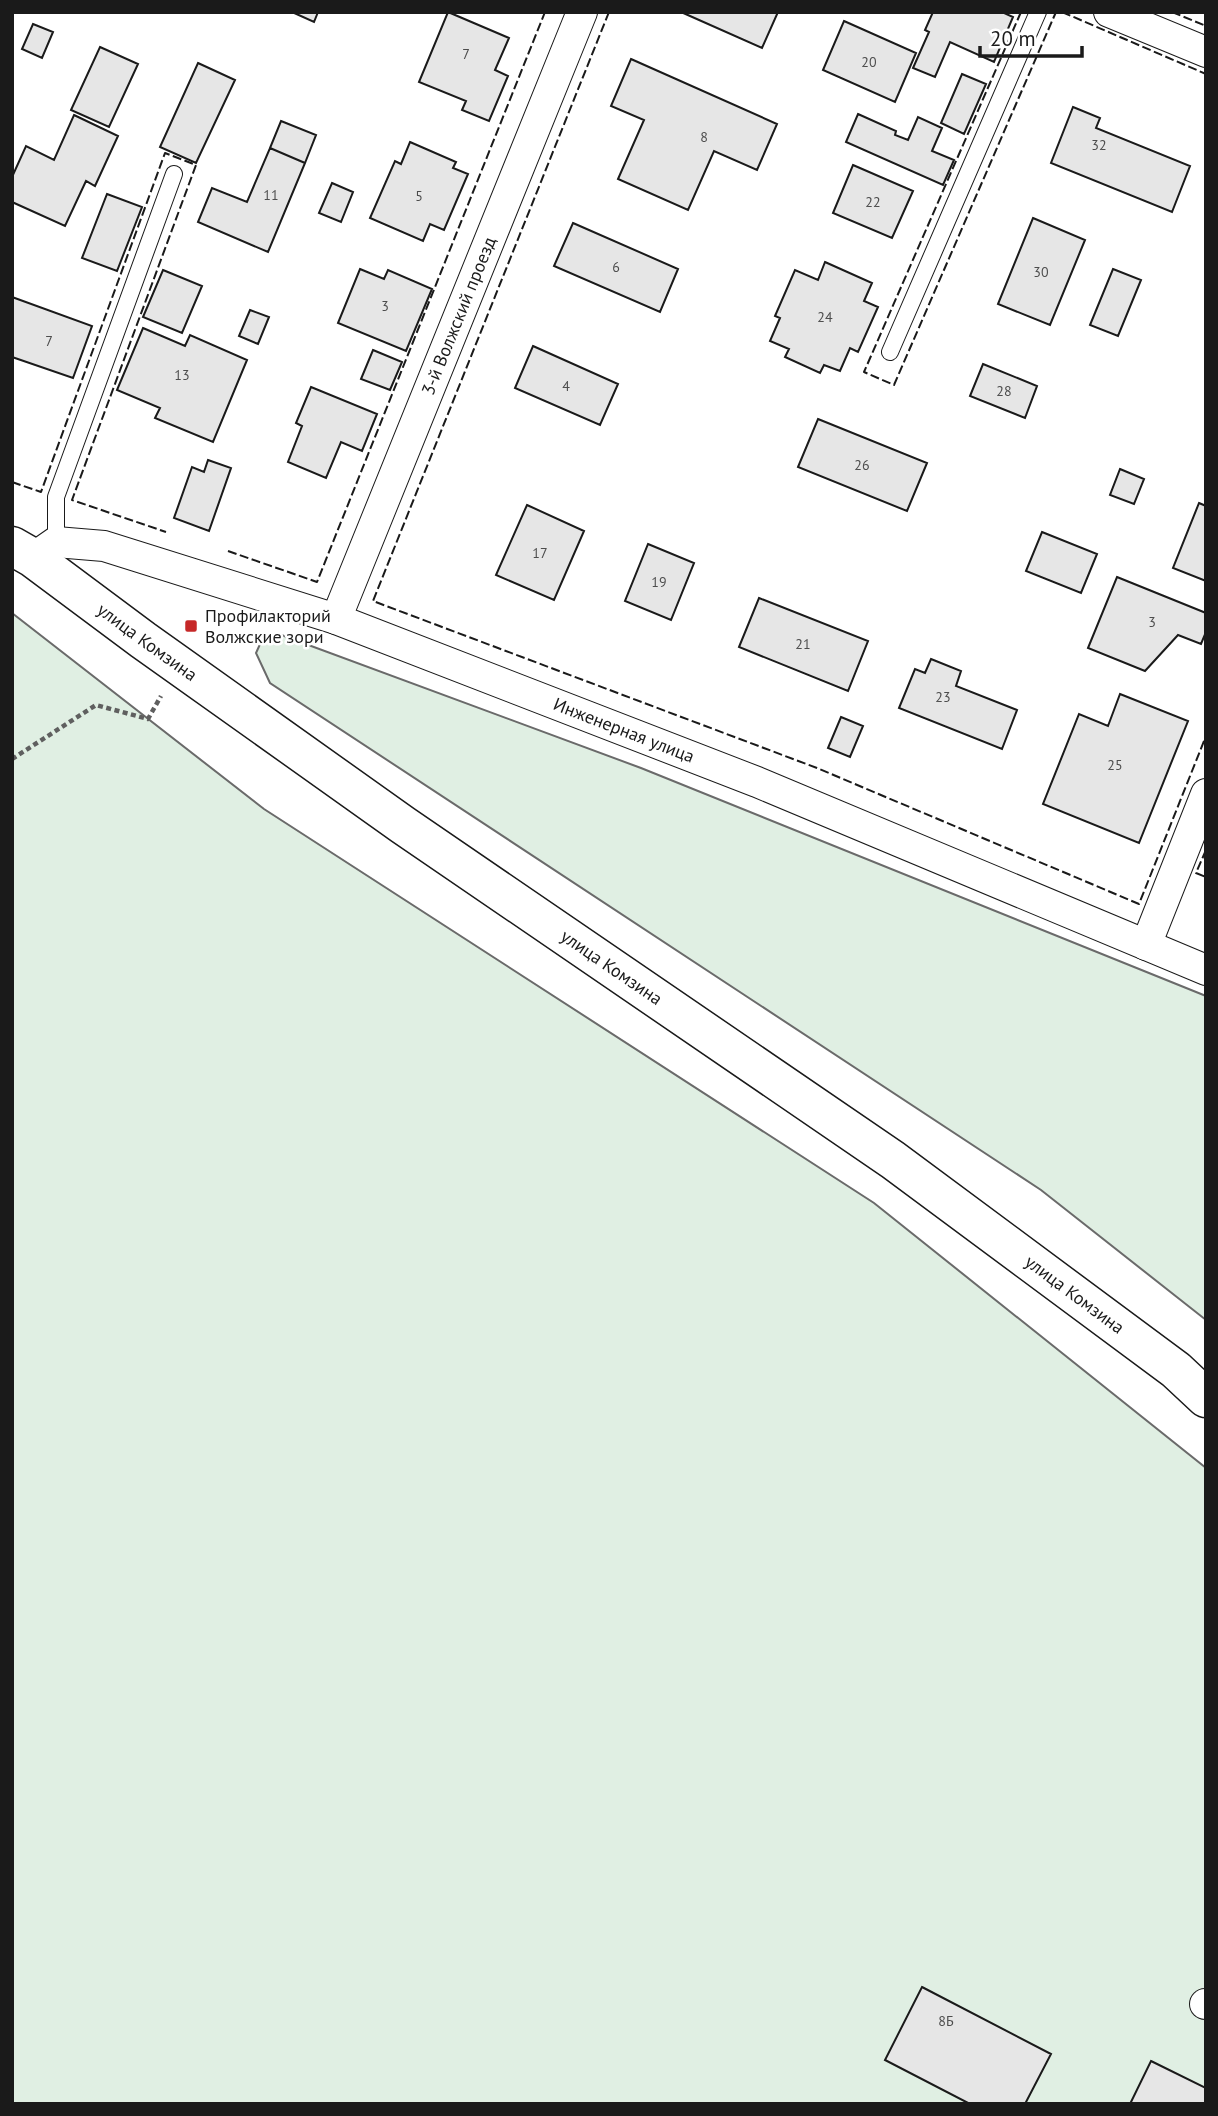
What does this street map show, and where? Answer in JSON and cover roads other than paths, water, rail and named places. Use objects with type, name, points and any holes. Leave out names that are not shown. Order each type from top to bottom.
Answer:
[{"type":"main road","name":"улица Комзина","points":[[34,549],[178,665],[415,832],[893,1160],[1176,1370],[1206,1398]]},
{"type":"street","name":"3-й Волжский проезд","points":[[336,619],[582,12]]},
{"type":"street","points":[[1109,12],[1206,52]]},
{"type":"street","name":"Инженерная улица","points":[[34,549],[104,546],[336,619],[757,782],[1206,970]]},
{"type":"street","points":[[1146,945],[1206,794]]},
{"type":"lane","points":[[890,352],[1038,12]]},
{"type":"lane","points":[[34,549],[56,497],[174,174]]},
{"type":"place","name":"Профилакторий Волжские зори","points":[[191,626]]}]
